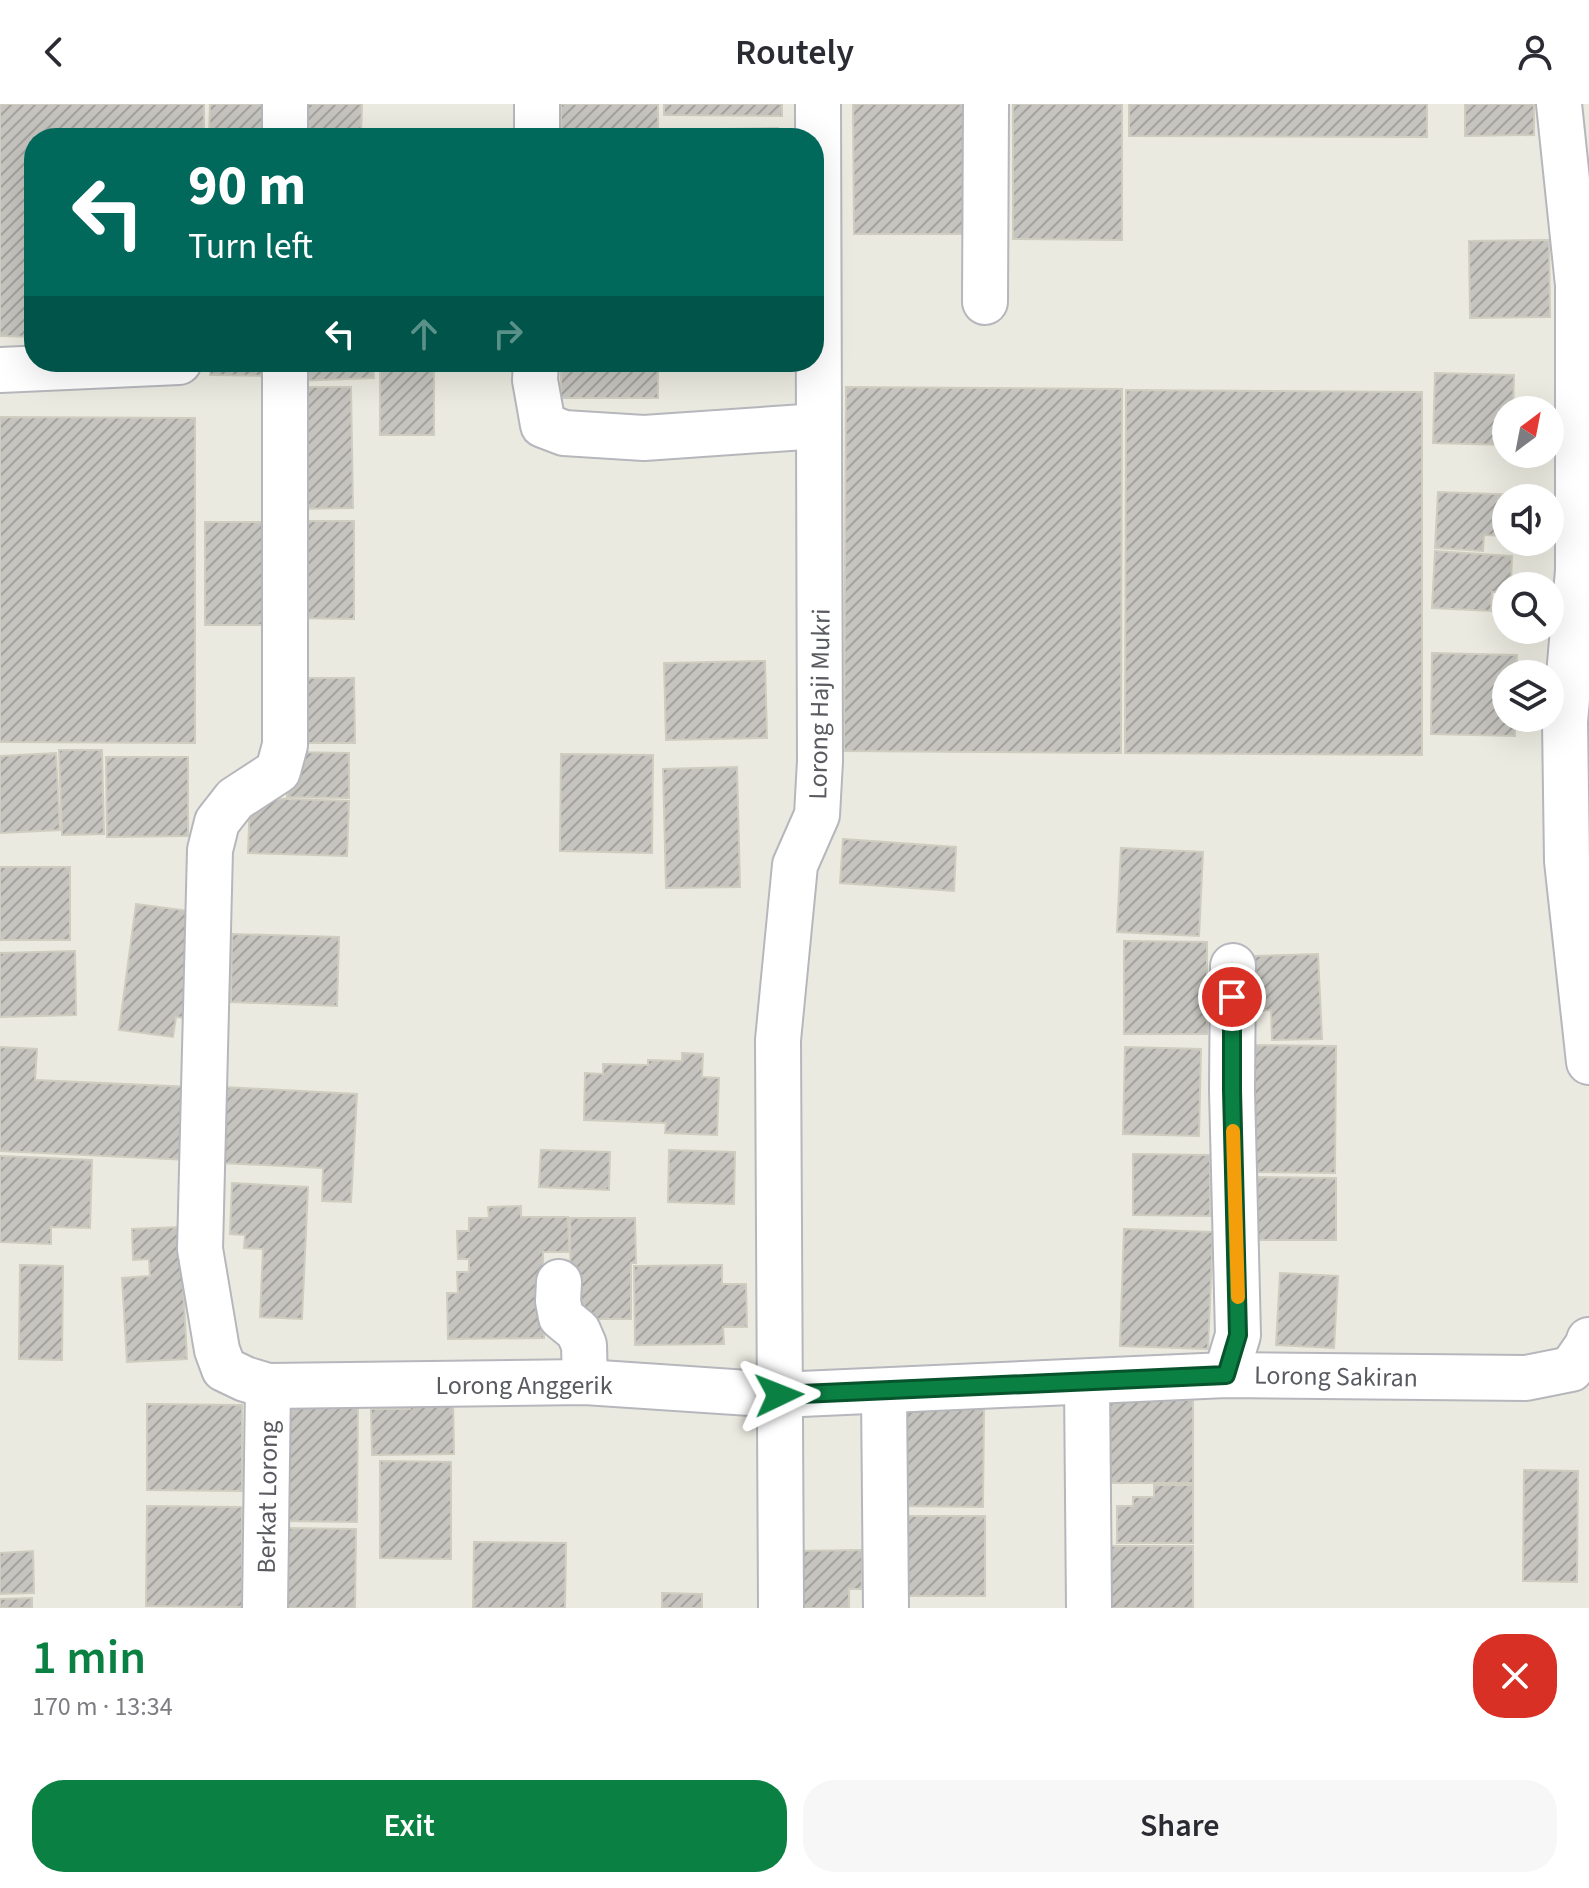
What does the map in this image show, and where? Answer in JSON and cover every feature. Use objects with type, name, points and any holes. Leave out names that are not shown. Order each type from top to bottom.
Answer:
[{"type":"street","points":[[285,104],[285,128]]},
{"type":"street","points":[[537,104],[537,128]]},
{"type":"street","name":"Lorong Haji Mukri","points":[[818,104],[818,128]]},
{"type":"street","points":[[985,302],[986,104]]},
{"type":"street","points":[[1559,104],[1578,285],[1578,570],[1565,722],[1579,882],[1589,1062]]},
{"type":"street","points":[[0,370],[24,369]]},
{"type":"street","points":[[268,1386],[224,1369],[217,1350],[200,1249],[210,850],[217,822],[235,799],[278,771],[285,745],[285,372]]},
{"type":"street","points":[[535,372],[543,425],[564,433],[644,438],[819,426]]},
{"type":"street","name":"Lorong Haji Mukri","points":[[781,1608],[778,1040],[795,865],[817,815],[820,761],[818,372]]},
{"type":"street","points":[[1226,1375],[1238,1335],[1232,1090],[1233,966]]},
{"type":"street","points":[[559,1282],[561,1317],[578,1331],[584,1345],[585,1382]]},
{"type":"street","name":"Lorong Sakiran","points":[[779,1395],[1226,1375],[1526,1378],[1571,1369],[1588,1344]]},
{"type":"street","name":"Lorong Anggerik","points":[[268,1386],[585,1382],[779,1395]]},
{"type":"street","points":[[1087,1383],[1089,1608]]},
{"type":"street","name":"Berkat Lorong","points":[[265,1608],[268,1386]]},
{"type":"street","points":[[884,1392],[886,1608]]},
{"type":"building","points":[[0,104],[204,104],[204,128],[24,128],[24,337],[0,336]]},
{"type":"building","points":[[210,104],[268,104],[267,128],[209,128]]},
{"type":"building","points":[[292,104],[362,104],[361,128],[291,128]]},
{"type":"building","points":[[561,104],[658,104],[658,128],[561,128]]},
{"type":"building","points":[[664,104],[782,104],[782,116],[664,115]]},
{"type":"building","points":[[853,104],[970,104],[971,234],[854,234]]},
{"type":"building","points":[[1013,104],[1122,104],[1122,240],[1013,239]]},
{"type":"building","points":[[1129,104],[1427,104],[1427,137],[1129,136]]},
{"type":"building","points":[[1465,104],[1534,104],[1534,135],[1465,136]]},
{"type":"building","points":[[1549,240],[1550,317],[1470,318],[1469,241]]},
{"type":"building","points":[[210,372],[273,372],[273,376],[210,375]]},
{"type":"building","points":[[295,372],[374,372],[374,378],[295,381]]},
{"type":"building","points":[[380,372],[434,372],[434,435],[380,435]]},
{"type":"building","points":[[561,372],[658,372],[658,398],[561,398]]},
{"type":"building","points":[[1435,373],[1514,375],[1513,396],[1492,396],[1492,445],[1433,443]]},
{"type":"building","points":[[290,387],[351,387],[353,508],[292,509]]},
{"type":"building","points":[[846,387],[1122,389],[1121,753],[844,751]]},
{"type":"building","points":[[1126,390],[1422,392],[1422,755],[1125,753]]},
{"type":"building","points":[[0,417],[195,418],[195,743],[0,742]]},
{"type":"building","points":[[1438,492],[1492,494],[1492,535],[1484,535],[1483,551],[1435,548]]},
{"type":"building","points":[[291,521],[354,521],[354,619],[292,618]]},
{"type":"building","points":[[205,522],[272,522],[272,625],[205,625]]},
{"type":"building","points":[[1435,551],[1512,556],[1511,572],[1492,572],[1491,611],[1432,608]]},
{"type":"building","points":[[1432,653],[1517,655],[1517,660],[1492,660],[1492,732],[1515,732],[1515,736],[1431,734]]},
{"type":"building","points":[[765,661],[767,738],[666,740],[664,663]]},
{"type":"building","points":[[289,678],[354,678],[355,743],[290,743]]},
{"type":"building","points":[[59,750],[102,750],[104,834],[62,835]]},
{"type":"building","points":[[287,752],[349,753],[349,798],[287,797]]},
{"type":"building","points":[[56,753],[60,830],[0,833],[0,756]]},
{"type":"building","points":[[561,754],[653,755],[652,853],[560,851]]},
{"type":"building","points":[[106,757],[188,757],[188,836],[107,837]]},
{"type":"building","points":[[737,767],[740,887],[666,888],[663,769]]},
{"type":"building","points":[[250,798],[349,801],[347,856],[248,853]]},
{"type":"building","points":[[843,839],[956,847],[954,891],[840,883]]},
{"type":"building","points":[[1121,848],[1203,852],[1199,936],[1117,932]]},
{"type":"building","points":[[0,867],[70,867],[70,940],[0,940]]},
{"type":"building","points":[[136,904],[190,911],[185,949],[193,949],[184,1018],[176,1017],[173,1037],[119,1030]]},
{"type":"building","points":[[232,934],[339,937],[337,1006],[231,1002]]},
{"type":"building","points":[[1124,941],[1207,942],[1207,1034],[1124,1034]]},
{"type":"building","points":[[75,951],[76,1015],[0,1017],[0,953]]},
{"type":"building","points":[[1318,954],[1322,1039],[1272,1040],[1271,1010],[1256,1011],[1254,956]]},
{"type":"building","points":[[1245,1045],[1336,1046],[1335,1173],[1246,1172]]},
{"type":"building","points":[[0,1047],[37,1049],[35,1080],[193,1087],[189,1160],[0,1151]]},
{"type":"building","points":[[1125,1047],[1201,1049],[1199,1136],[1123,1134]]},
{"type":"building","points":[[682,1053],[703,1054],[702,1077],[719,1078],[717,1135],[665,1133],[666,1123],[584,1120],[585,1073],[603,1074],[603,1064],[648,1065],[648,1060],[682,1061]]},
{"type":"building","points":[[225,1087],[357,1094],[351,1202],[322,1201],[323,1168],[221,1163]]},
{"type":"building","points":[[541,1150],[610,1152],[609,1190],[539,1187]]},
{"type":"building","points":[[669,1150],[735,1152],[734,1204],[668,1202]]},
{"type":"building","points":[[1133,1154],[1210,1155],[1210,1216],[1133,1215]]},
{"type":"building","points":[[0,1156],[92,1160],[90,1228],[51,1227],[51,1244],[0,1242]]},
{"type":"building","points":[[1250,1177],[1336,1178],[1336,1240],[1250,1240]]},
{"type":"building","points":[[232,1183],[308,1187],[302,1319],[260,1317],[263,1249],[244,1248],[245,1235],[230,1234]]},
{"type":"building","points":[[521,1206],[521,1217],[568,1217],[569,1252],[543,1252],[544,1338],[448,1339],[447,1293],[458,1293],[457,1272],[469,1272],[469,1259],[458,1259],[457,1231],[469,1231],[469,1218],[489,1218],[488,1207]]},
{"type":"building","points":[[570,1218],[635,1218],[636,1263],[631,1263],[631,1319],[571,1319]]},
{"type":"building","points":[[180,1227],[187,1359],[127,1362],[122,1278],[150,1276],[149,1259],[133,1260],[132,1229]]},
{"type":"building","points":[[1124,1229],[1213,1232],[1208,1349],[1120,1346]]},
{"type":"building","points":[[20,1265],[63,1266],[62,1360],[19,1359]]},
{"type":"building","points":[[722,1265],[722,1284],[746,1284],[747,1327],[723,1327],[724,1344],[635,1345],[634,1266]]},
{"type":"building","points":[[1280,1273],[1338,1276],[1334,1348],[1276,1345]]},
{"type":"building","points":[[358,1396],[357,1522],[283,1521],[274,1401]]},
{"type":"building","points":[[410,1398],[453,1398],[454,1454],[372,1455],[371,1409],[410,1409]]},
{"type":"building","points":[[1104,1400],[1193,1400],[1193,1483],[1104,1483]]},
{"type":"building","points":[[147,1404],[242,1405],[242,1491],[147,1490]]},
{"type":"building","points":[[898,1405],[984,1406],[983,1507],[897,1506]]},
{"type":"building","points":[[380,1461],[451,1462],[451,1559],[380,1558]]},
{"type":"building","points":[[1524,1470],[1578,1471],[1577,1582],[1523,1581]]},
{"type":"building","points":[[1154,1485],[1193,1485],[1193,1543],[1117,1543],[1117,1506],[1133,1506],[1133,1497],[1154,1497]]},
{"type":"building","points":[[147,1506],[242,1507],[242,1607],[146,1606]]},
{"type":"building","points":[[894,1516],[985,1516],[985,1596],[894,1596]]},
{"type":"building","points":[[282,1528],[356,1529],[355,1608],[274,1608]]},
{"type":"building","points":[[474,1542],[566,1543],[565,1608],[473,1608]]},
{"type":"building","points":[[1109,1546],[1193,1546],[1193,1608],[1109,1608]]},
{"type":"building","points":[[862,1550],[862,1589],[849,1589],[849,1608],[796,1608],[795,1551]]},
{"type":"building","points":[[33,1551],[34,1593],[0,1594],[0,1553]]},
{"type":"building","points":[[662,1593],[702,1594],[702,1608],[662,1608]]},
{"type":"building","points":[[32,1598],[32,1608],[0,1608],[0,1599]]},
{"type":"slow traffic","points":[[1233,1131],[1238,1297]]},
{"type":"route","points":[[779,1395],[1226,1375],[1238,1335],[1232,997]]}]
